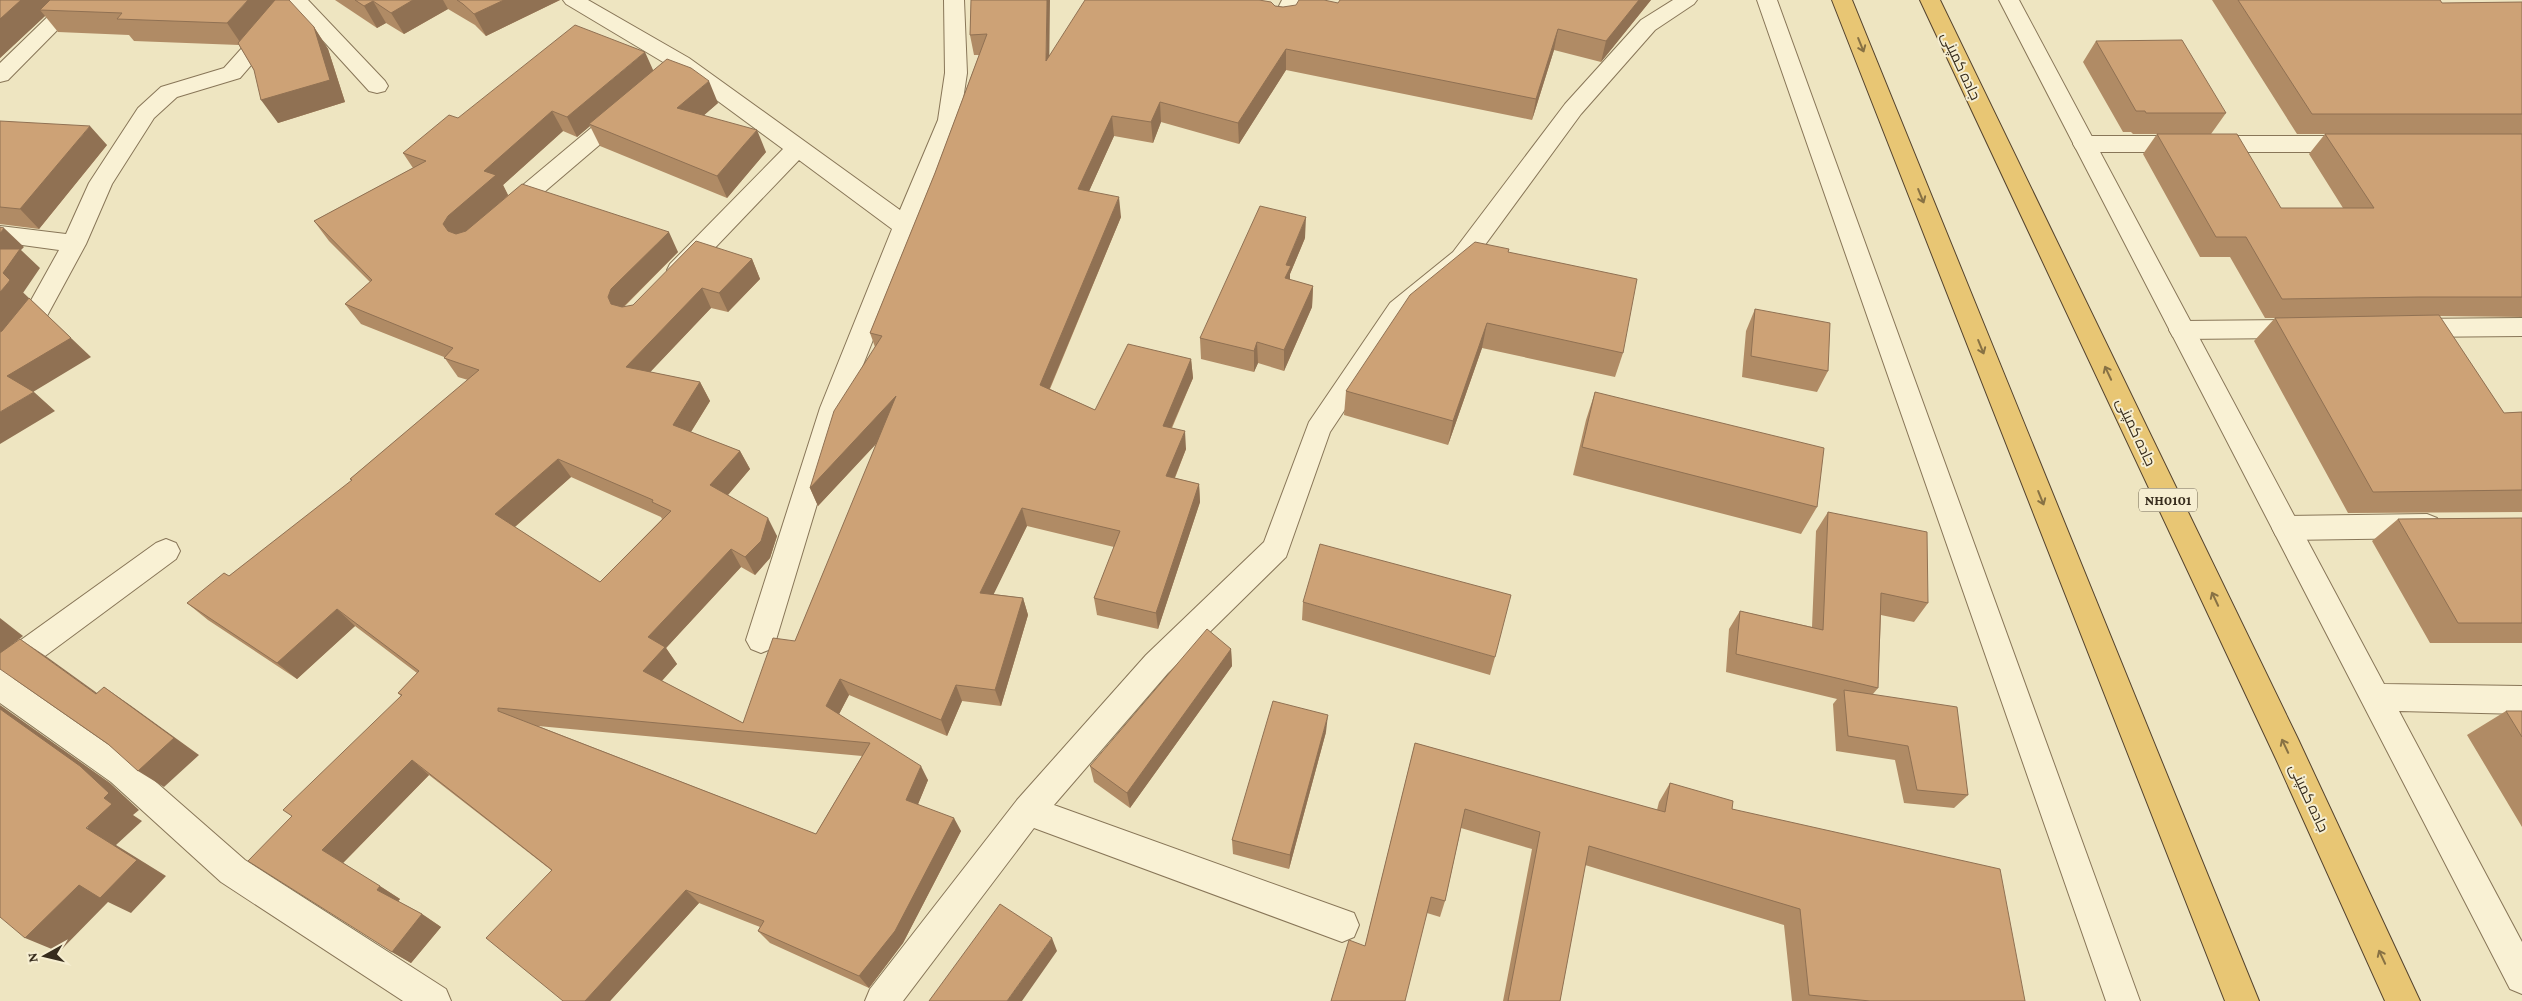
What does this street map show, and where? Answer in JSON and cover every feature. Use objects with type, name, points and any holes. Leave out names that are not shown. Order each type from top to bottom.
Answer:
[{"type":"highway","points":[[1842,0],[2242,1001]]},
{"type":"highway","name":"جاده کمپنی","points":[[1930,0],[2287,749],[2403,1001]]},
{"type":"street","points":[[0,75],[77,0]]},
{"type":"street","points":[[0,350],[12,342],[38,310],[74,244],[101,183],[146,114],[162,97],[174,90],[232,73],[297,0],[377,86]]},
{"type":"street","points":[[572,0],[674,69],[798,147],[904,226]]},
{"type":"street","points":[[761,640],[833,408],[904,226],[949,120],[956,73],[954,0]]},
{"type":"street","points":[[1282,20],[1292,0]]},
{"type":"street","points":[[882,1001],[1028,811],[1157,664],[1276,549],[1318,429],[1399,309],[1462,258],[1573,109],[1648,25],[1687,0]]},
{"type":"street","points":[[1767,0],[2123,1001]]},
{"type":"street","points":[[2009,0],[2522,976]]},
{"type":"street","points":[[493,224],[636,102]]},
{"type":"street","points":[[2084,144],[2373,144]]},
{"type":"street","points":[[661,288],[798,147]]},
{"type":"street","points":[[0,234],[74,244]]},
{"type":"street","points":[[2386,328],[2522,327]]},
{"type":"street","points":[[2182,330],[2328,328]]},
{"type":"street","points":[[2286,528],[2454,526]]},
{"type":"street","points":[[0,672],[166,551]]},
{"type":"street","points":[[0,686],[122,772],[233,871],[434,1001]]},
{"type":"street","points":[[2375,697],[2522,700]]},
{"type":"street","points":[[1028,811],[1342,925]]},
{"type":"building","points":[[0,0],[21,0],[0,19]]},
{"type":"building","points":[[50,0],[248,0],[227,23],[117,19],[122,13],[40,10]]},
{"type":"building","points":[[275,0],[289,0],[314,27],[330,80],[261,100],[254,70],[238,43]]},
{"type":"building","points":[[355,0],[413,0],[391,13],[373,1],[364,6]]},
{"type":"building","points":[[457,0],[504,0],[474,14]]},
{"type":"building","points":[[971,0],[1047,0],[1046,61],[1085,0],[1259,0],[1283,7],[1296,5],[1299,0],[1324,0],[1338,3],[1340,0],[1639,0],[1606,41],[1558,29],[1536,99],[1286,49],[1238,123],[1160,102],[1151,122],[1112,116],[1078,189],[1119,197],[1040,385],[1095,410],[1128,344],[1191,359],[1163,426],[1185,431],[1166,476],[1199,484],[1156,613],[1094,598],[1120,531],[1022,508],[980,593],[1023,598],[995,690],[956,685],[941,720],[840,679],[826,706],[921,766],[906,800],[954,818],[895,931],[859,976],[758,931],[764,921],[686,890],[585,1001],[563,1001],[486,938],[552,870],[412,760],[322,850],[380,886],[377,890],[422,914],[392,952],[248,861],[292,816],[283,810],[402,695],[398,693],[419,671],[337,609],[277,663],[187,603],[224,573],[229,576],[352,480],[350,479],[479,370],[444,358],[453,348],[345,304],[372,280],[314,221],[426,161],[403,153],[449,115],[458,118],[575,25],[645,52],[567,117],[552,111],[484,171],[496,175],[448,216],[443,224],[448,231],[456,234],[466,231],[522,184],[669,232],[611,289],[608,297],[611,304],[622,307],[633,305],[696,241],[752,259],[719,293],[702,288],[626,367],[700,382],[673,425],[740,451],[710,485],[768,518],[761,541],[745,557],[731,549],[648,637],[665,647],[643,671],[743,723],[773,638],[795,641],[896,396],[810,488],[834,411],[882,336],[870,333],[935,173],[987,34],[970,35]],"holes":[[[558,459],[653,500],[652,502],[671,511],[600,582],[495,514]],[[498,708],[870,743],[816,834],[498,711]]]},
{"type":"building","points":[[2238,0],[2440,0],[2442,3],[2522,2],[2522,114],[2312,114]]},
{"type":"building","points":[[2182,40],[2226,113],[2146,113],[2145,111],[2136,111],[2096,41]]},
{"type":"building","points":[[667,59],[691,68],[709,81],[677,108],[757,130],[717,176],[589,124]]},
{"type":"building","points":[[0,121],[90,126],[20,209],[0,207]]},
{"type":"building","points":[[2157,134],[2237,134],[2281,208],[2374,208],[2325,134],[2522,134],[2522,297],[2282,299],[2246,237],[2216,237]]},
{"type":"building","points":[[1260,206],[1306,217],[1286,265],[1291,266],[1285,278],[1313,286],[1284,350],[1257,342],[1254,351],[1200,338]]},
{"type":"building","points":[[1475,242],[1509,249],[1508,252],[1637,279],[1623,353],[1487,323],[1453,421],[1346,391],[1410,295]]},
{"type":"building","points":[[0,249],[20,249],[3,273],[10,280],[0,292]]},
{"type":"building","points":[[29,298],[71,338],[7,376],[34,392],[0,412],[0,332]]},
{"type":"building","points":[[1755,309],[1830,323],[1828,371],[1751,356]]},
{"type":"building","points":[[2439,315],[2504,413],[2522,412],[2522,490],[2373,492],[2275,318]]},
{"type":"building","points":[[1595,392],[1824,448],[1817,507],[1582,447]]},
{"type":"building","points":[[1828,512],[1927,532],[1928,603],[1881,593],[1878,688],[1736,654],[1740,611],[1823,630]]},
{"type":"building","points":[[2522,518],[2522,623],[2458,623],[2398,519]]},
{"type":"building","points":[[1320,544],[1511,595],[1495,657],[1303,602]]},
{"type":"building","points":[[1207,629],[1231,649],[1127,793],[1090,766]]},
{"type":"building","points":[[20,639],[96,694],[104,687],[174,738],[138,771],[108,744],[0,669],[0,653]]},
{"type":"building","points":[[1844,690],[1957,707],[1968,795],[1917,790],[1908,746],[1848,736]]},
{"type":"building","points":[[1273,701],[1328,715],[1290,855],[1232,840]]},
{"type":"building","points":[[0,709],[80,766],[109,793],[104,798],[112,804],[86,828],[137,860],[100,898],[79,885],[25,938],[0,917]]},
{"type":"building","points":[[2506,711],[2522,711],[2522,737]]},
{"type":"building","points":[[1415,743],[1665,812],[1670,783],[1733,801],[1732,809],[2000,869],[2025,1001],[1870,1001],[1809,995],[1800,909],[1589,846],[1560,1001],[1508,1001],[1540,832],[1465,809],[1445,901],[1431,897],[1405,1001],[1331,1001],[1349,940],[1365,946]]},
{"type":"building","points":[[1000,904],[1052,938],[1007,1001],[929,1001]]}]
